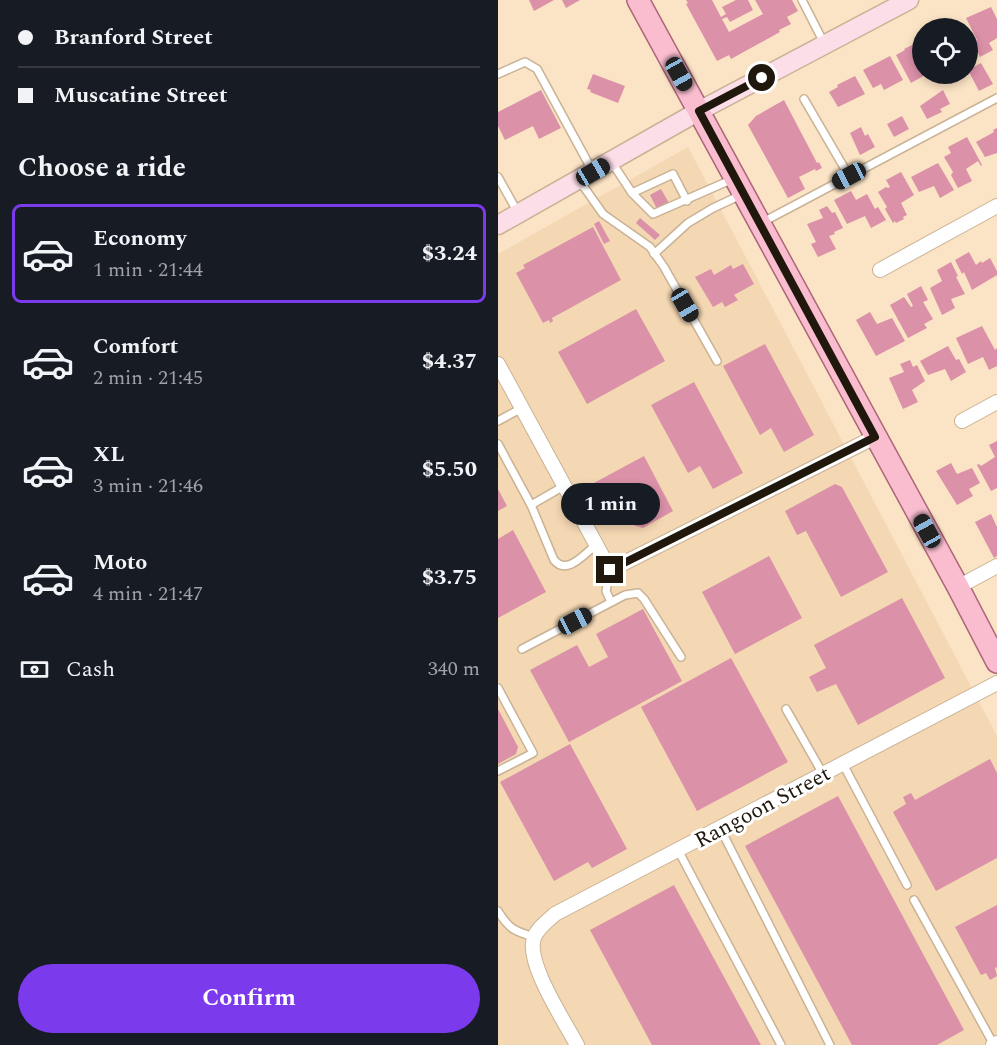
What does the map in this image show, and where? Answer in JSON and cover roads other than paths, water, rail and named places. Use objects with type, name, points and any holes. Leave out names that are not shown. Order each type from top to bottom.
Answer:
[{"type":"main road","points":[[638,0],[997,662]]},
{"type":"main road","points":[[505,219],[586,176],[699,111],[909,0]]},
{"type":"street","points":[[880,270],[997,206]]},
{"type":"street","points":[[499,367],[610,570],[875,437]]},
{"type":"street","points":[[962,421],[997,402]]},
{"type":"street","points":[[958,587],[997,566]]},
{"type":"street","name":"Rangoon Street","points":[[534,937],[555,914],[997,683]]},
{"type":"street","points":[[534,937],[532,950],[534,961],[577,1045]]},
{"type":"lane","points":[[802,0],[825,45]]},
{"type":"lane","points":[[498,74],[525,62],[537,69],[603,214],[650,247],[664,267],[717,361]]},
{"type":"lane","points":[[759,224],[997,98]]},
{"type":"lane","points":[[804,99],[849,176]]},
{"type":"lane","points":[[611,161],[632,193],[653,214],[687,201],[739,186]]},
{"type":"lane","points":[[632,193],[673,174],[687,201]]},
{"type":"lane","points":[[498,177],[505,219]]},
{"type":"lane","points":[[654,254],[688,223],[713,208],[739,186]]},
{"type":"lane","points":[[498,421],[522,408]]},
{"type":"lane","points":[[498,444],[531,505],[554,560],[564,567],[570,566],[596,545]]},
{"type":"lane","points":[[531,505],[564,486]]},
{"type":"lane","points":[[610,570],[606,591],[610,602]]},
{"type":"lane","points":[[522,649],[610,602],[625,595],[638,593],[681,657]]},
{"type":"lane","points":[[498,688],[533,753],[498,771]]},
{"type":"lane","points":[[786,709],[823,774]]},
{"type":"lane","points":[[843,764],[907,885]]},
{"type":"lane","points":[[720,828],[830,1045]]},
{"type":"lane","points":[[678,850],[781,1045]]},
{"type":"lane","points":[[914,900],[995,1044]]},
{"type":"lane","points":[[498,910],[514,931],[534,937]]}]
